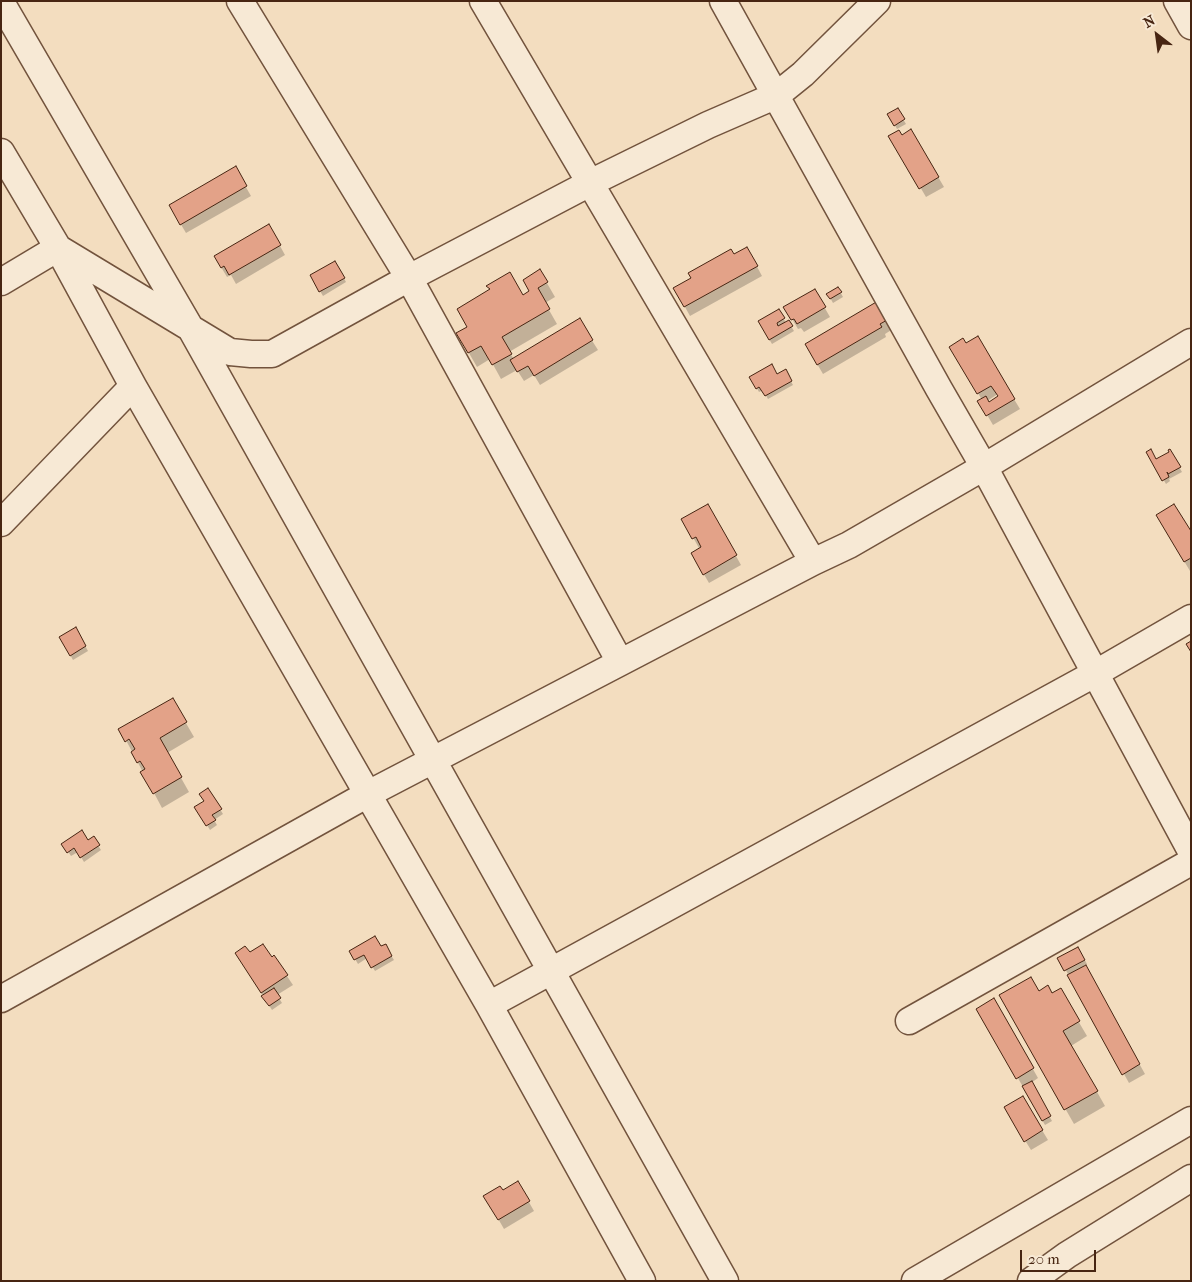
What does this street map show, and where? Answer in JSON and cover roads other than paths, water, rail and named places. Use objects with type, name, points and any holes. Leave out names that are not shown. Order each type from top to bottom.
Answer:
[{"type":"street","points":[[240,1],[409,278],[620,662]]},
{"type":"street","points":[[483,1],[813,562]]},
{"type":"street","points":[[723,1],[984,467],[1191,851]]},
{"type":"street","points":[[58,248],[230,352],[272,354],[409,278],[590,183],[708,125],[777,96],[803,74],[877,1]]},
{"type":"street","points":[[1177,1],[1191,26]]},
{"type":"street","points":[[1,2],[191,328],[726,1281]]},
{"type":"street","points":[[1,152],[58,248],[134,386],[489,1005],[642,1281]]},
{"type":"street","points":[[1,282],[58,248]]},
{"type":"street","points":[[1,999],[368,794],[813,562],[850,545],[984,467],[1191,342]]},
{"type":"street","points":[[1,523],[134,386]]},
{"type":"street","points":[[489,1005],[1096,673],[1191,618]]},
{"type":"street","points":[[909,1021],[1191,862]]},
{"type":"street","points":[[915,1281],[1191,1120]]},
{"type":"street","points":[[1031,1281],[1067,1255],[1191,1178]]}]
